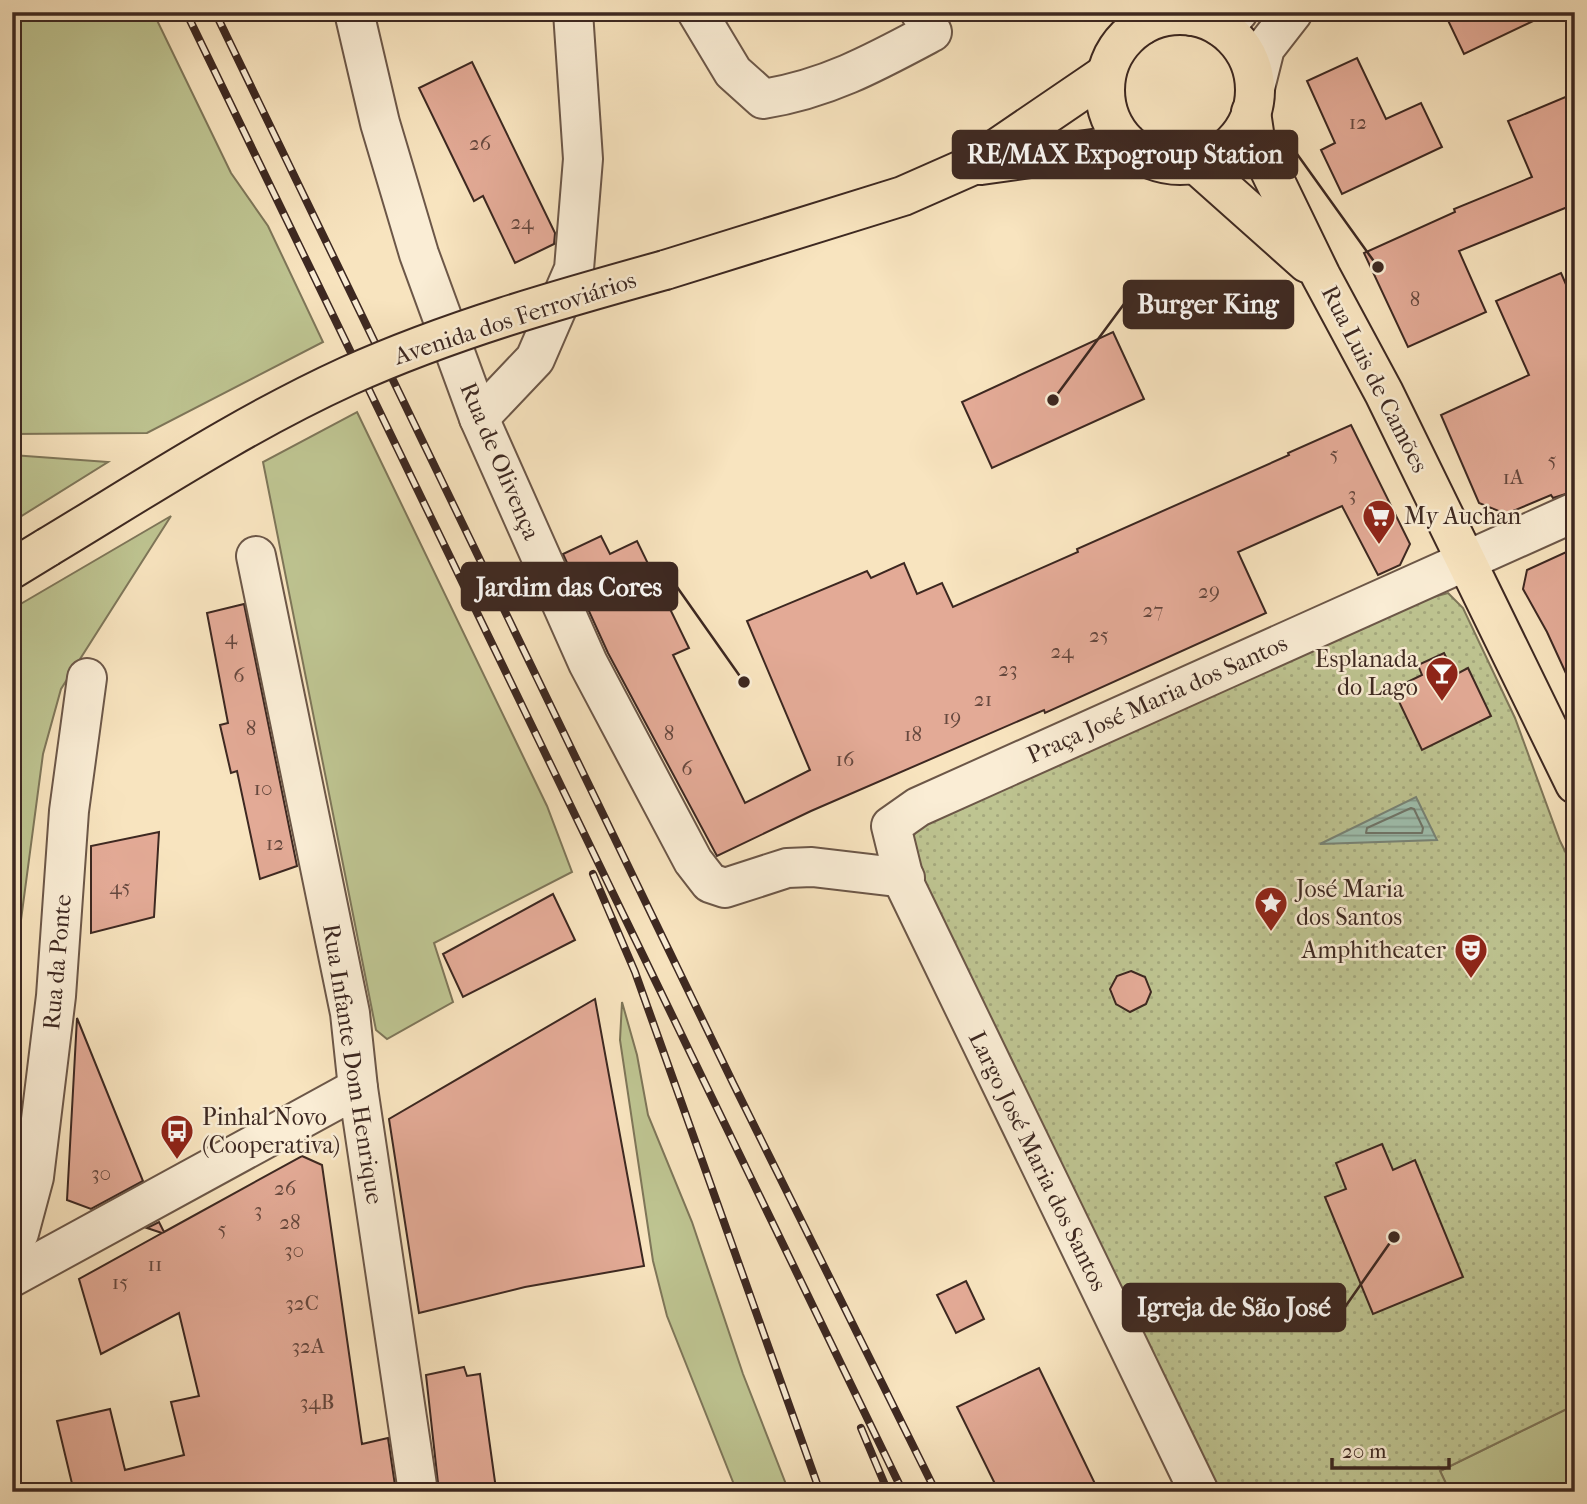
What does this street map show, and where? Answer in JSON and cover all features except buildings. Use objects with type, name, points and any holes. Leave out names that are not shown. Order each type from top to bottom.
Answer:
[{"type":"main road","points":[[1166,16],[1210,17],[1239,43],[1250,64],[1253,100],[1244,130],[1231,145],[1215,157],[1196,164],[1160,163],[1128,144],[1113,123],[1105,99],[1106,74],[1114,55],[1141,19],[1166,16]]},
{"type":"main road","name":"Avenida dos Ferroviários","points":[[12,569],[218,444],[348,376],[467,328],[903,197],[971,166],[1106,74]]},
{"type":"main road","name":"Rua Luis de Camões","points":[[1253,100],[1255,138],[1321,276],[1384,393],[1575,784]]},
{"type":"main road","name":"Avenida dos Ferroviários","points":[[971,166],[1128,144]]},
{"type":"main road","points":[[1196,164],[1321,276]]},
{"type":"street","name":"Rua de Olivença","points":[[355,12],[380,123],[419,254],[480,418],[588,663],[693,861],[710,883],[725,888],[787,868],[812,866],[905,878]]},
{"type":"street","points":[[480,418],[535,359],[574,269],[583,159],[573,12]]},
{"type":"street","points":[[697,12],[733,72],[764,99],[795,94],[864,69],[932,32],[920,12]]},
{"type":"street","points":[[1253,100],[1265,48],[1293,12]]},
{"type":"street","name":"Praça José Maria dos Santos","points":[[891,826],[918,807],[1465,559],[1575,512]]},
{"type":"street","name":"Rua Infante Dom Henrique","points":[[256,556],[350,1013],[358,1088],[418,1492]]},
{"type":"street","name":"Rua da Ponte","points":[[12,1244],[19,1233],[34,1177],[56,996],[69,811],[86,678]]},
{"type":"street","name":"Largo José Maria dos Santos","points":[[891,826],[906,887],[1199,1492]]},
{"type":"street","points":[[12,1277],[358,1088]]},
{"type":"green space","points":[[12,12],[153,12],[231,173],[268,226],[323,342],[147,433],[12,434]]},
{"type":"green space","points":[[357,412],[547,806],[572,872],[434,943],[453,1002],[387,1039],[376,1030],[263,462]]},
{"type":"green space","points":[[12,455],[108,462],[12,522]]},
{"type":"green space","points":[[171,516],[61,689],[43,754],[21,920],[12,923],[12,609]]},
{"type":"green space","points":[[1448,593],[1463,608],[1515,718],[1560,841],[1575,871],[1575,1405],[1440,1471],[1450,1492],[1220,1492],[914,864],[912,841],[919,822],[1430,598]]},
{"type":"green space","points":[[622,1002],[637,1055],[648,1115],[692,1222],[743,1374],[789,1492],[737,1492],[667,1316],[653,1261],[620,1040]]},
{"type":"green space","points":[[1575,1405],[1575,1492],[1450,1492],[1440,1471]]},
{"type":"water","points":[[1416,797],[1437,840],[1320,844]]},
{"type":"railway","points":[[186,12],[903,1492]]},
{"type":"railway","points":[[215,12],[733,1083],[936,1492]]},
{"type":"railway","points":[[593,874],[635,972],[820,1492]]},
{"type":"railway","points":[[861,1428],[888,1492]]},
{"type":"place","name":"RE/MAX Expogroup Station","points":[[1378,267]]},
{"type":"place","name":"Burger King","points":[[1053,400]]},
{"type":"place","name":"My Auchan","points":[[1379,546]]},
{"type":"place","name":"Jardim das Cores","points":[[744,682]]},
{"type":"place","name":"Esplanada do Lago","points":[[1442,703]]},
{"type":"place","name":"José Maria dos Santos","points":[[1271,933]]},
{"type":"place","name":"Amphitheater","points":[[1471,980]]},
{"type":"place","name":"Pinhal Novo (Cooperativa)","points":[[177,1161]]},
{"type":"place","name":"Igreja de São José","points":[[1394,1237]]}]
